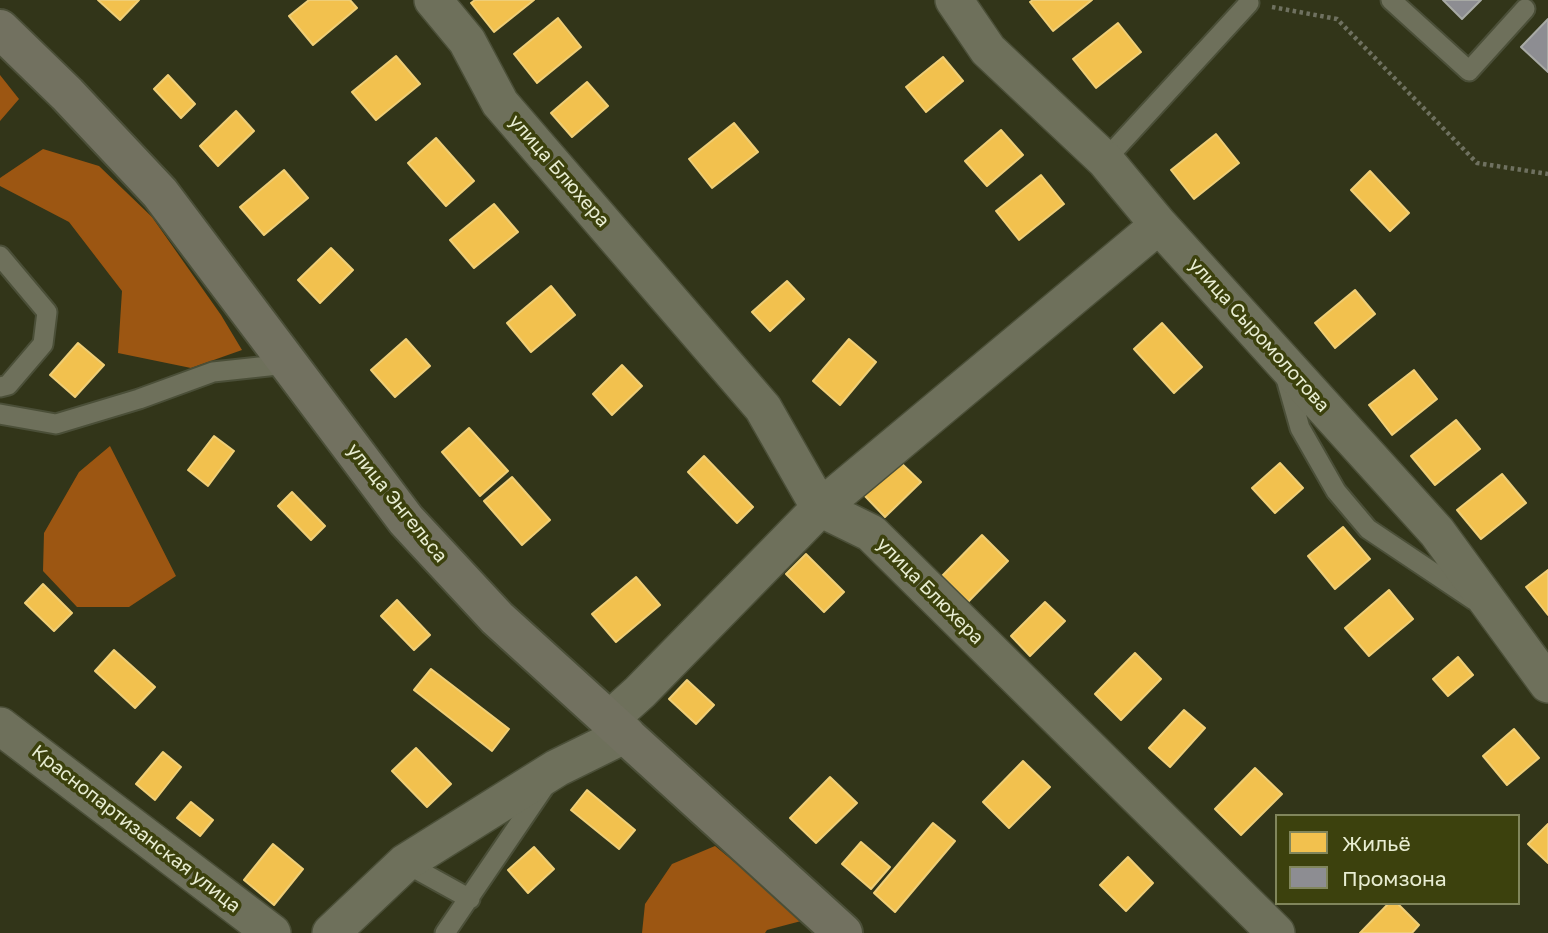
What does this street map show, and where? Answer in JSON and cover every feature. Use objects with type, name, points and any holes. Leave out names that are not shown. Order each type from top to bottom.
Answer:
[{"type":"main road","name":"улица Энгельса","points":[[0,29],[67,94],[160,193],[406,520],[497,618],[843,933]]},
{"type":"street","name":"улица Блюхера","points":[[433,0],[467,41],[500,103],[763,408],[820,508],[871,533],[1276,933]]},
{"type":"street","name":"улица Сыромолотова","points":[[954,0],[988,50],[1105,160],[1159,225],[1437,532],[1548,684]]},
{"type":"street","points":[[331,933],[405,863],[618,727],[640,692],[820,508],[1159,225]]},
{"type":"street","name":"Краснопартизанская улица","points":[[5,735],[272,933]]},
{"type":"lane","points":[[1391,0],[1469,71],[1525,9]]},
{"type":"lane","points":[[1105,160],[1249,2]]},
{"type":"lane","points":[[0,256],[47,312],[43,344],[8,385],[0,387]]},
{"type":"lane","points":[[1280,358],[1300,428],[1336,491],[1368,530],[1499,617]]},
{"type":"lane","points":[[0,414],[56,424],[139,399],[213,372],[287,364]]},
{"type":"lane","points":[[445,933],[557,768]]},
{"type":"lane","points":[[405,863],[470,899]]},
{"type":"path","points":[[1249,2],[1337,19],[1477,163],[1548,174]]},
{"type":"shaded area","points":[[0,75],[19,99],[0,121]]},
{"type":"shaded area","points":[[43,149],[99,166],[152,217],[221,315],[242,350],[191,368],[118,353],[122,291],[69,222],[0,186],[0,178]]},
{"type":"shaded area","points":[[110,446],[176,576],[129,607],[77,607],[43,571],[44,533],[79,472]]},
{"type":"shaded area","points":[[715,846],[805,920],[767,930],[765,933],[642,933],[645,904],[672,864]]},
{"type":"building: Жильё","points":[[98,0],[139,0],[120,20]]},
{"type":"building: Жильё","points":[[309,0],[350,0],[357,8],[313,45],[289,16]]},
{"type":"building: Жильё","points":[[475,0],[534,0],[494,32],[471,3]]},
{"type":"building: Жильё","points":[[1092,0],[1053,31],[1030,2]]},
{"type":"building: Жильё","points":[[558,18],[581,47],[537,83],[514,54]]},
{"type":"building: Жильё","points":[[1118,23],[1141,52],[1096,88],[1073,59]]},
{"type":"building: Жильё","points":[[396,56],[420,84],[376,120],[352,92]]},
{"type":"building: Жильё","points":[[943,57],[963,81],[926,112],[906,87]]},
{"type":"building: Жильё","points":[[168,75],[195,104],[181,118],[154,89]]},
{"type":"building: Жильё","points":[[587,82],[608,106],[572,137],[551,113]]},
{"type":"building: Жильё","points":[[236,111],[254,131],[218,166],[200,146]]},
{"type":"building: Жильё","points":[[734,123],[758,152],[712,188],[689,159]]},
{"type":"building: Жильё","points":[[1001,130],[1023,155],[987,186],[965,161]]},
{"type":"building: Жильё","points":[[1216,134],[1239,163],[1194,199],[1171,170]]},
{"type":"building: Жильё","points":[[436,138],[474,181],[446,206],[408,163]]},
{"type":"building: Жильё","points":[[284,170],[308,198],[264,235],[240,207]]},
{"type":"building: Жильё","points":[[1370,171],[1409,213],[1390,231],[1351,190]]},
{"type":"building: Жильё","points":[[1041,175],[1064,204],[1019,240],[996,211]]},
{"type":"building: Жильё","points":[[494,204],[518,232],[474,268],[450,240]]},
{"type":"building: Жильё","points":[[331,248],[353,270],[320,303],[298,280]]},
{"type":"building: Жильё","points":[[787,281],[804,299],[770,331],[752,312]]},
{"type":"building: Жильё","points":[[551,286],[575,315],[531,352],[507,323]]},
{"type":"building: Жильё","points":[[1355,290],[1375,314],[1335,348],[1315,323]]},
{"type":"building: Жильё","points":[[1162,323],[1202,367],[1174,393],[1134,349]]},
{"type":"building: Жильё","points":[[406,339],[430,366],[395,397],[371,370]]},
{"type":"building: Жильё","points":[[849,339],[876,362],[840,405],[813,381]]},
{"type":"building: Жильё","points":[[78,343],[104,365],[75,397],[50,375]]},
{"type":"building: Жильё","points":[[622,365],[642,386],[612,415],[593,394]]},
{"type":"building: Жильё","points":[[1414,370],[1437,399],[1392,435],[1369,405]]},
{"type":"building: Жильё","points":[[1456,420],[1480,449],[1435,485],[1411,456]]},
{"type":"building: Жильё","points":[[469,428],[508,471],[480,496],[442,452]]},
{"type":"building: Жильё","points":[[214,436],[234,451],[208,486],[188,470]]},
{"type":"building: Жильё","points":[[704,456],[753,507],[737,523],[688,472]]},
{"type":"building: Жильё","points":[[899,461],[921,482],[885,517],[864,495]]},
{"type":"building: Жильё","points":[[1280,463],[1303,488],[1275,513],[1252,488]]},
{"type":"building: Жильё","points":[[1502,474],[1526,503],[1481,539],[1457,510]]},
{"type":"building: Жильё","points":[[512,477],[550,520],[522,545],[484,501]]},
{"type":"building: Жильё","points":[[292,492],[325,526],[311,540],[278,506]]},
{"type":"building: Жильё","points":[[1343,527],[1370,559],[1335,589],[1308,556]]},
{"type":"building: Жильё","points":[[982,535],[1008,561],[968,602],[942,576]]},
{"type":"building: Жильё","points":[[806,554],[844,592],[824,612],[786,574]]},
{"type":"building: Жильё","points":[[1548,570],[1548,615],[1526,587]]},
{"type":"building: Жильё","points":[[636,577],[660,605],[616,642],[592,614]]},
{"type":"building: Жильё","points":[[43,584],[72,613],[54,631],[25,603]]},
{"type":"building: Жильё","points":[[1389,590],[1413,619],[1369,656],[1345,628]]},
{"type":"building: Жильё","points":[[397,600],[430,635],[414,650],[381,616]]},
{"type":"building: Жильё","points":[[1045,602],[1065,621],[1030,656],[1011,636]]},
{"type":"building: Жильё","points":[[114,650],[155,687],[135,708],[95,671]]},
{"type":"building: Жильё","points":[[1135,653],[1161,679],[1121,720],[1095,694]]},
{"type":"building: Жильё","points":[[1458,657],[1473,675],[1448,696],[1433,679]]},
{"type":"building: Жильё","points":[[431,669],[509,729],[492,751],[414,690]]},
{"type":"building: Жильё","points":[[687,680],[714,705],[696,724],[669,699]]},
{"type":"building: Жильё","points":[[1184,710],[1205,728],[1170,767],[1149,748]]},
{"type":"building: Жильё","points":[[1514,729],[1539,758],[1507,785],[1483,756]]},
{"type":"building: Жильё","points":[[416,748],[451,784],[427,807],[392,771]]},
{"type":"building: Жильё","points":[[163,752],[181,767],[155,800],[136,784]]},
{"type":"building: Жильё","points":[[1023,761],[1050,787],[1009,828],[983,802]]},
{"type":"building: Жильё","points":[[1255,768],[1282,794],[1241,835],[1215,809]]},
{"type":"building: Жильё","points":[[830,777],[857,803],[816,843],[790,818]]},
{"type":"building: Жильё","points":[[587,790],[635,830],[619,849],[571,810]]},
{"type":"building: Жильё","points":[[191,802],[213,820],[200,836],[177,818]]},
{"type":"building: Жильё","points":[[933,823],[955,841],[895,912],[874,893]]},
{"type":"building: Жильё","points":[[1548,824],[1548,863],[1528,844]]},
{"type":"building: Жильё","points":[[861,842],[890,867],[871,889],[842,864]]},
{"type":"building: Жильё","points":[[273,844],[303,869],[274,905],[244,880]]},
{"type":"building: Жильё","points":[[534,847],[554,869],[528,893],[508,870]]},
{"type":"building: Жильё","points":[[1128,857],[1153,883],[1126,911],[1100,885]]},
{"type":"building: Жильё","points":[[1387,905],[1399,905],[1419,925],[1412,933],[1360,933]]},
{"type":"building: Промзона","points":[[1443,0],[1481,0],[1462,19]]},
{"type":"building: Промзона","points":[[1548,19],[1548,72],[1521,47]]}]
